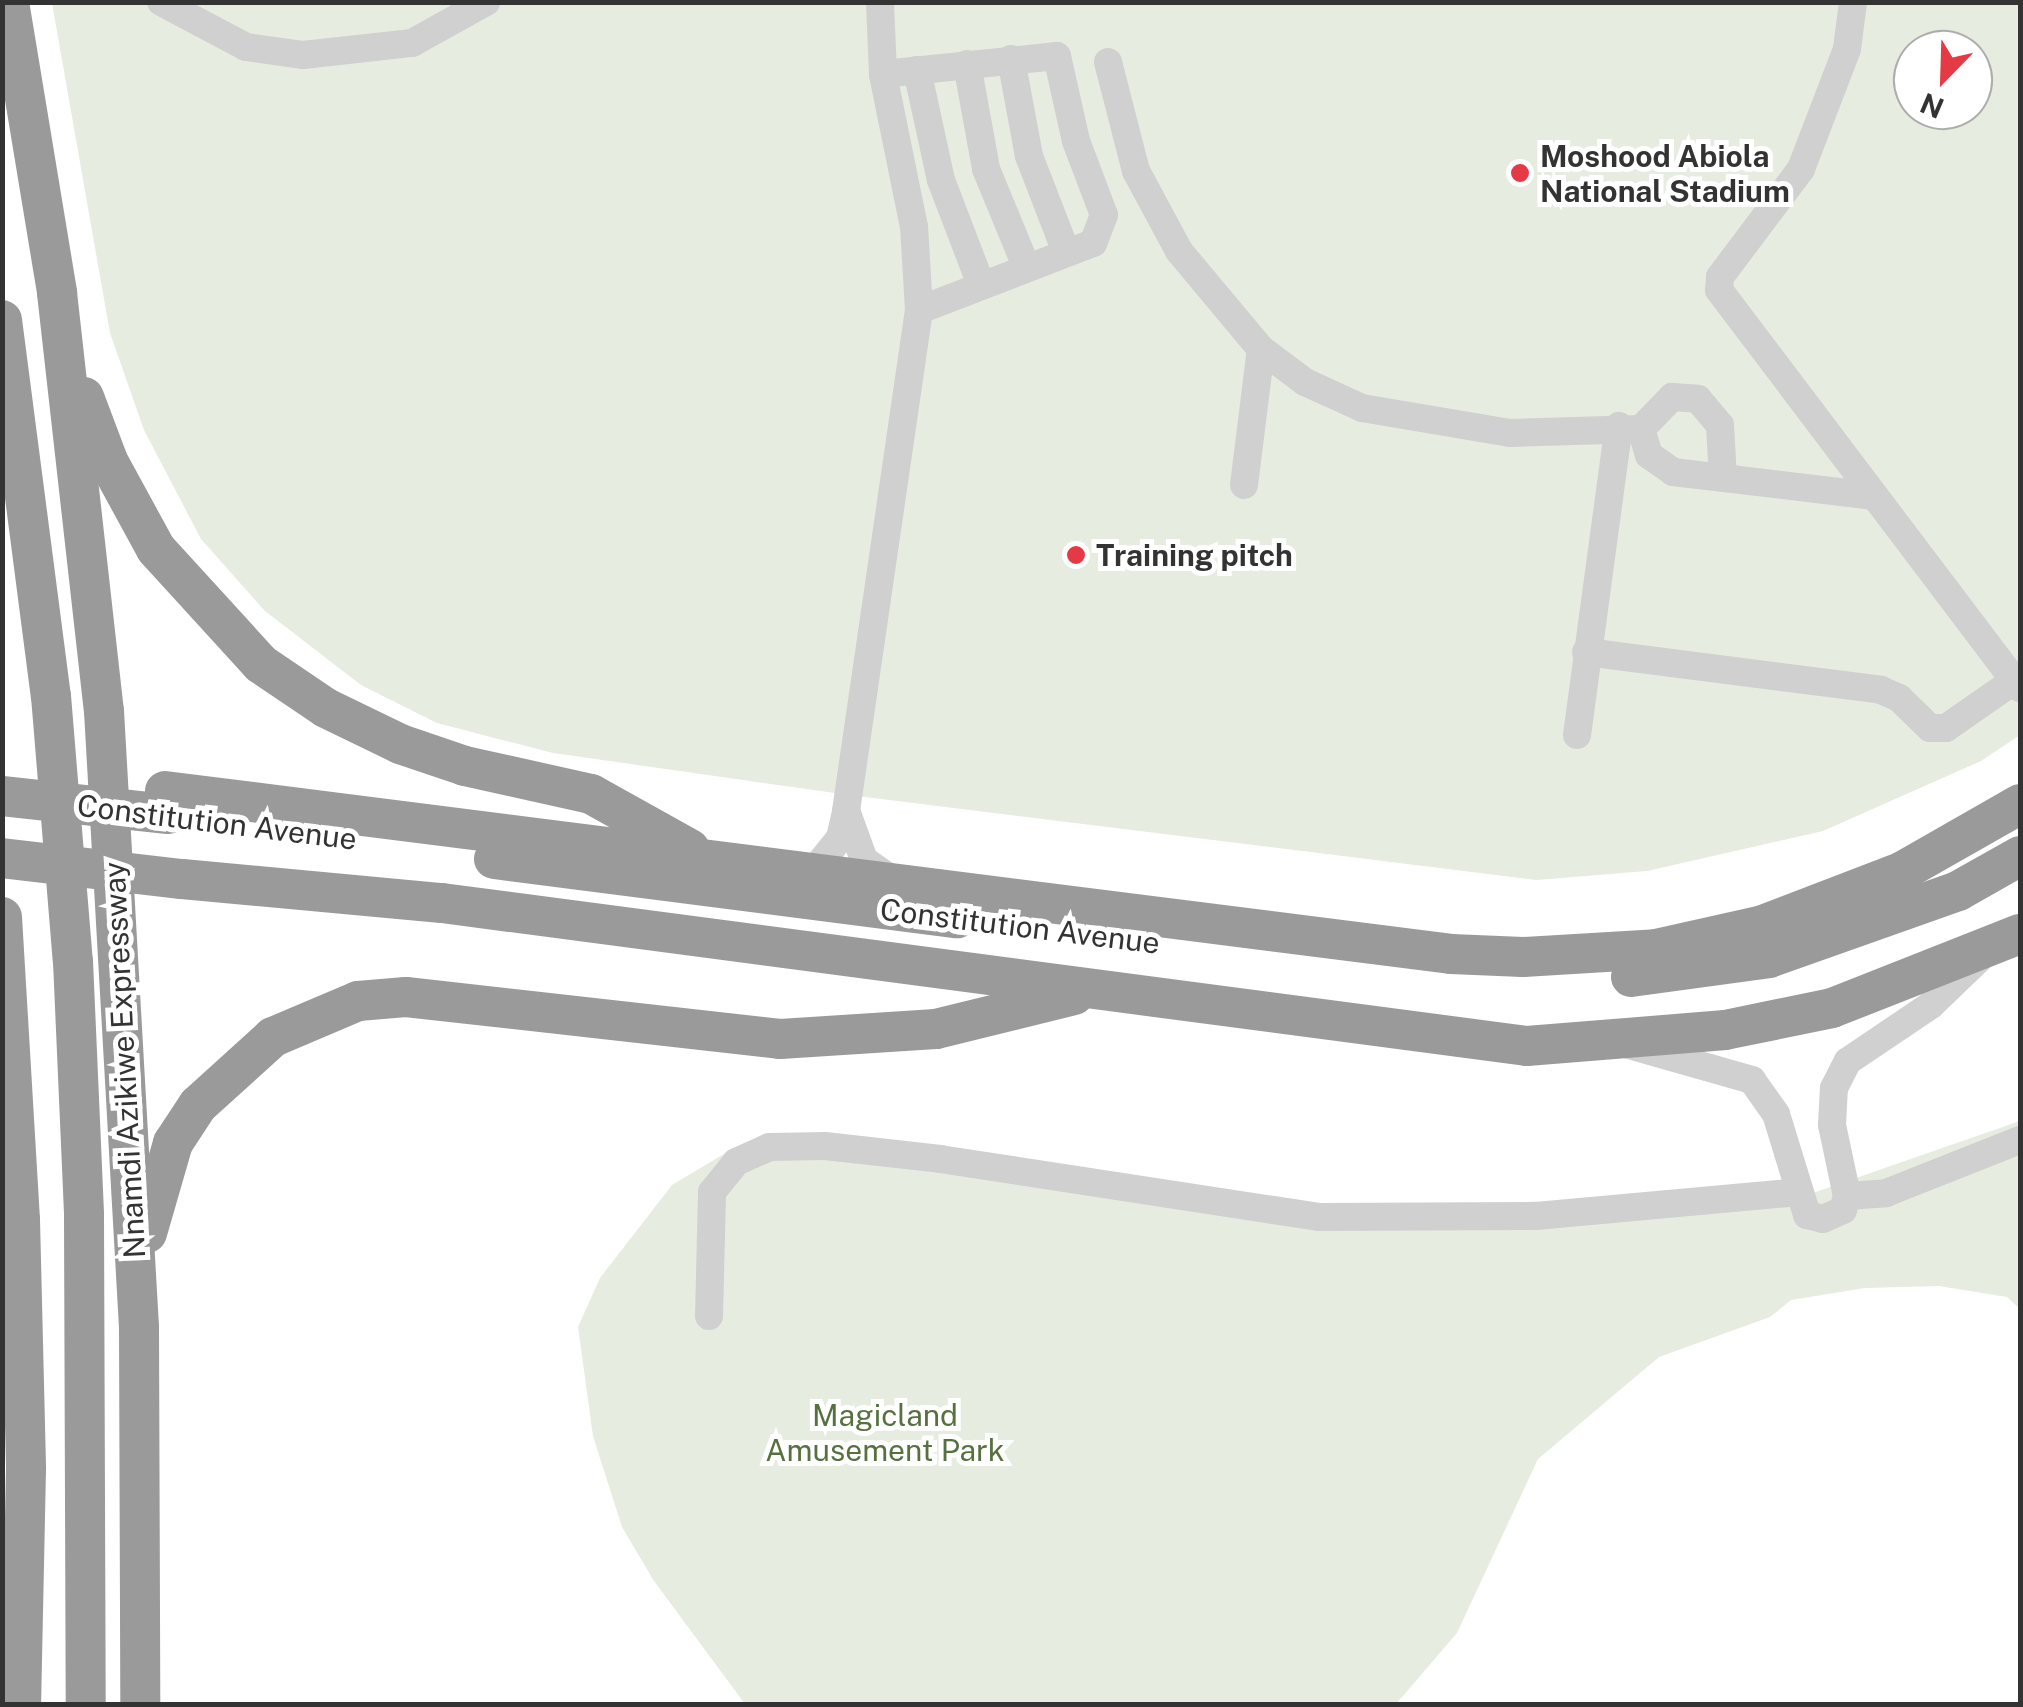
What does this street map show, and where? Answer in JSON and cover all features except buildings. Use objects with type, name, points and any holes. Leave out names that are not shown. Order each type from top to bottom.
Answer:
[{"type":"highway","points":[[2,84],[9,2]]},
{"type":"highway","name":"Nnamdi Azikiwe Expressway","points":[[9,2],[57,293],[104,712],[139,1327],[140,1704]]},
{"type":"highway","points":[[57,293],[87,408],[130,505],[190,593],[260,664],[326,708],[400,744],[616,803],[713,867]]},
{"type":"highway","name":"Nnamdi Azikiwe Expressway","points":[[2,320],[51,696],[73,962],[84,1215],[86,1704]]},
{"type":"highway","points":[[2,771],[166,802],[259,805],[713,867]]},
{"type":"highway","name":"Constitution Avenue","points":[[2,796],[166,802],[215,821],[713,867],[804,879],[1323,964],[1571,981],[1769,958],[1958,891],[2020,856]]},
{"type":"highway","points":[[1763,925],[1901,872],[2020,804]]},
{"type":"highway","points":[[215,821],[259,805]]},
{"type":"highway","name":"Constitution Avenue","points":[[2,858],[442,902],[796,954],[1091,990],[1430,1038],[1526,1046],[1618,1042],[1725,1030],[1832,1008],[2006,940]]},
{"type":"highway","points":[[804,879],[896,882],[1469,955],[1656,949],[1763,925],[1958,891]]},
{"type":"highway","points":[[2,917],[21,1258],[21,1700]]},
{"type":"highway","points":[[139,1327],[147,1224],[174,1143],[229,1072],[273,1037],[358,1001],[406,998],[780,1039],[936,1029],[1091,990]]},
{"type":"highway","points":[[94,1704],[141,1551]]},
{"type":"highway","points":[[2,1599],[21,1700]]},
{"type":"lane","points":[[162,2],[246,47],[303,56],[412,43],[486,2]]},
{"type":"lane","points":[[804,879],[840,838],[846,811],[919,310],[914,227],[883,74],[880,2]]},
{"type":"lane","points":[[1586,652],[1881,690],[1900,698],[1930,728],[1946,728],[2018,684],[1719,290],[1720,277],[1802,169],[1847,48],[1853,2]]},
{"type":"lane","points":[[883,74],[1011,59],[1062,59],[1076,141],[1104,215],[1093,243],[919,310]]},
{"type":"lane","points":[[1011,59],[1029,156],[1066,252]]},
{"type":"lane","points":[[1108,62],[1120,124],[1154,209],[1202,284],[1261,349],[1332,395],[1395,416],[1561,435],[1630,428],[1672,397],[1698,399],[1711,410],[1725,442],[1722,478]]},
{"type":"lane","points":[[967,64],[986,168],[1026,266]]},
{"type":"lane","points":[[917,70],[941,180],[981,285]]},
{"type":"lane","points":[[1244,485],[1261,349]]},
{"type":"lane","points":[[1630,428],[1660,466],[1722,478],[1876,496]]},
{"type":"lane","points":[[1577,735],[1586,652],[1630,428]]},
{"type":"lane","points":[[846,811],[864,860],[896,882]]},
{"type":"lane","points":[[1618,1042],[1752,1080],[1776,1114],[1807,1216],[1823,1219],[1843,1210],[1848,1196],[1832,1124],[1834,1088],[1848,1061],[1931,1004],[2006,940]]},
{"type":"lane","points":[[1848,1196],[1886,1192],[2020,1140]]},
{"type":"lane","points":[[709,1316],[712,1192],[736,1162],[769,1147],[825,1146],[940,1159],[1318,1217],[1536,1216],[1798,1192]]},
{"type":"green space","points":[[52,3],[2020,3],[2020,735],[1981,761],[1823,831],[1647,871],[1537,880],[849,795],[553,753],[437,723],[361,685],[265,611],[201,539],[144,430],[110,333]]},
{"type":"green space","name":"Magicland Amusement Park","points":[[2020,1121],[2020,1309],[2007,1297],[1939,1286],[1865,1288],[1791,1300],[1770,1317],[1659,1357],[1538,1459],[1457,1633],[1396,1704],[745,1704],[654,1581],[622,1527],[593,1436],[578,1327],[600,1278],[672,1185],[724,1154],[831,1150],[1467,1228],[1790,1201]]},
{"type":"place","name":"Moshood Abiola National Stadium","points":[[1520,173]]},
{"type":"place","name":"Training pitch","points":[[1076,555]]}]
